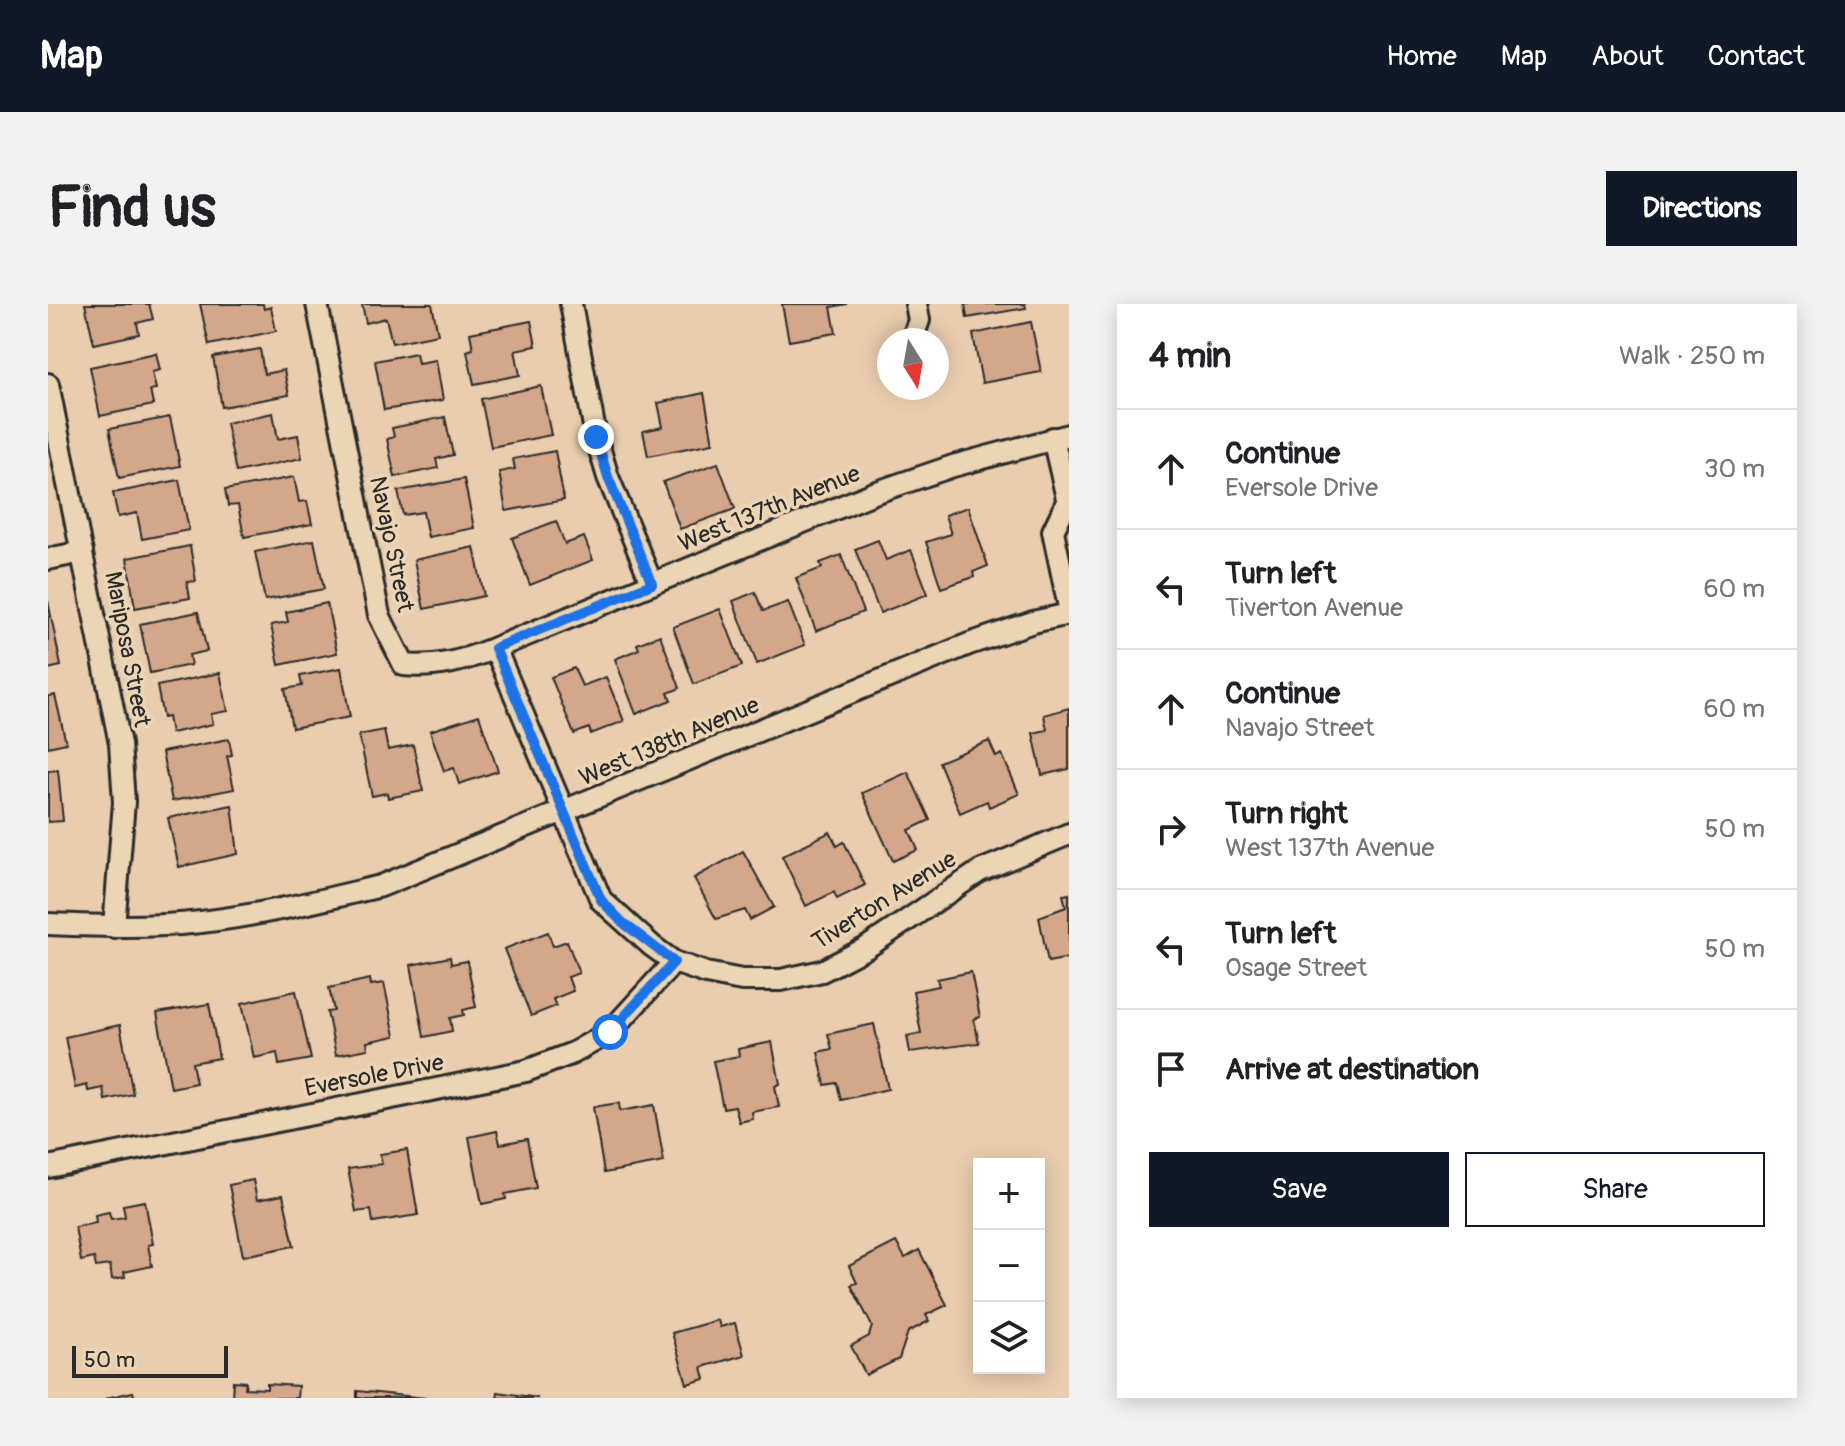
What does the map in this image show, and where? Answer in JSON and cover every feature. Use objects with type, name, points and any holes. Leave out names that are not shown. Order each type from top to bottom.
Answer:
[{"type":"street","name":"Navajo Street","points":[[317,304],[379,615],[390,642],[404,665],[428,667],[452,665],[495,648]]},
{"type":"street","points":[[571,304],[596,437],[608,477],[652,584]]},
{"type":"street","points":[[916,304],[919,320],[916,328]]},
{"type":"street","name":"Mariposa Street","points":[[48,384],[120,744],[124,802],[114,927]]},
{"type":"street","name":"West 137th Avenue","points":[[495,648],[874,493],[1061,436]]},
{"type":"street","points":[[1061,436],[1068,506],[1053,531],[1069,607]]},
{"type":"street","points":[[48,559],[82,552]]},
{"type":"street","name":"West 138th Avenue","points":[[48,924],[114,927],[200,922],[284,909],[381,886],[969,644],[1033,622],[1069,614]]},
{"type":"street","points":[[495,648],[564,813]]},
{"type":"street","name":"Tiverton Avenue","points":[[564,813],[601,900],[622,922],[674,962],[742,980],[781,980],[822,971],[866,948],[980,871],[1069,834]]},
{"type":"street","name":"Eversole Drive","points":[[48,1167],[526,1071],[573,1053],[610,1032],[674,962]]},
{"type":"building","points":[[85,304],[149,304],[153,319],[137,323],[139,334],[94,344]]},
{"type":"building","points":[[200,304],[263,304],[264,309],[271,307],[276,331],[209,345]]},
{"type":"building","points":[[362,304],[432,304],[438,334],[392,343],[386,318],[366,323]]},
{"type":"building","points":[[782,304],[847,304],[831,307],[836,333],[789,341]]},
{"type":"building","points":[[965,304],[1025,304],[1026,308],[967,318]]},
{"type":"building","points":[[531,321],[536,346],[515,350],[520,375],[474,384],[467,351],[473,349],[470,333]]},
{"type":"building","points":[[1031,322],[1041,372],[982,383],[973,334]]},
{"type":"building","points":[[260,349],[264,374],[284,370],[289,395],[222,407],[213,357]]},
{"type":"building","points":[[156,353],[160,370],[152,372],[156,389],[150,390],[153,405],[100,416],[90,367]]},
{"type":"building","points":[[416,353],[418,363],[436,360],[443,400],[384,410],[375,361]]},
{"type":"building","points":[[541,386],[551,435],[491,447],[481,399]]},
{"type":"building","points":[[704,393],[713,443],[648,456],[643,431],[663,427],[658,403]]},
{"type":"building","points":[[273,413],[278,439],[298,435],[302,458],[236,472],[226,423]]},
{"type":"building","points":[[170,417],[180,466],[119,478],[109,429]]},
{"type":"building","points":[[445,417],[453,455],[436,459],[438,468],[395,477],[387,439],[394,437],[392,428]]},
{"type":"building","points":[[555,451],[564,500],[506,511],[499,472],[515,469],[513,459]]},
{"type":"building","points":[[718,463],[735,509],[680,529],[663,482]]},
{"type":"building","points":[[294,477],[299,502],[307,501],[312,524],[244,537],[238,505],[228,506],[225,490]]},
{"type":"building","points":[[464,479],[474,528],[428,537],[423,512],[403,515],[398,491]]},
{"type":"building","points":[[179,480],[189,530],[142,539],[137,513],[118,517],[113,493]]},
{"type":"building","points":[[968,507],[988,566],[973,572],[974,577],[941,588],[926,542],[951,534],[945,515]]},
{"type":"building","points":[[556,521],[565,544],[584,537],[593,560],[530,585],[512,538]]},
{"type":"building","points":[[314,540],[324,589],[265,600],[255,552]]},
{"type":"building","points":[[878,540],[886,560],[911,550],[928,594],[880,613],[855,549]]},
{"type":"building","points":[[190,546],[196,581],[187,582],[190,598],[135,608],[127,558]]},
{"type":"building","points":[[474,547],[484,596],[424,609],[414,560]]},
{"type":"building","points":[[841,555],[863,612],[816,631],[796,578],[822,568],[820,563]]},
{"type":"building","points":[[755,592],[763,611],[788,602],[805,645],[757,664],[733,601]]},
{"type":"building","points":[[48,601],[61,666],[48,669]]},
{"type":"building","points":[[327,603],[337,653],[279,665],[271,625],[288,622],[286,612]]},
{"type":"building","points":[[720,609],[742,666],[694,684],[673,627]]},
{"type":"building","points":[[198,612],[207,651],[189,655],[191,665],[150,673],[140,624]]},
{"type":"building","points":[[660,635],[680,688],[668,693],[671,700],[636,714],[615,659],[639,649],[637,644]]},
{"type":"building","points":[[341,668],[350,717],[292,728],[285,689],[302,686],[300,676]]},
{"type":"building","points":[[574,668],[582,686],[606,677],[624,721],[591,734],[589,728],[574,734],[551,677]]},
{"type":"building","points":[[220,673],[228,711],[211,714],[213,724],[171,733],[168,717],[163,718],[157,686]]},
{"type":"building","points":[[55,695],[66,743],[48,747],[48,696]]},
{"type":"building","points":[[1069,708],[1069,769],[1042,775],[1033,733],[1047,730],[1044,715]]},
{"type":"building","points":[[479,715],[498,771],[459,784],[454,768],[444,771],[430,731]]},
{"type":"building","points":[[384,730],[388,750],[413,745],[423,791],[388,798],[387,793],[372,796],[359,735]]},
{"type":"building","points":[[229,739],[232,755],[227,756],[234,789],[172,801],[162,752]]},
{"type":"building","points":[[989,741],[996,757],[1002,754],[1019,794],[989,807],[987,801],[960,813],[939,762]]},
{"type":"building","points":[[58,770],[63,821],[48,822],[48,771]]},
{"type":"building","points":[[908,772],[930,820],[909,830],[918,850],[893,861],[862,793]]},
{"type":"building","points":[[232,805],[238,854],[179,867],[168,818]]},
{"type":"building","points":[[830,832],[837,846],[844,842],[865,885],[837,899],[834,892],[806,906],[782,856]]},
{"type":"building","points":[[743,851],[774,907],[750,920],[745,910],[716,919],[694,878]]},
{"type":"building","points":[[1069,894],[1069,958],[1048,962],[1039,917],[1066,907],[1063,895]]},
{"type":"building","points":[[548,932],[553,946],[567,941],[579,973],[568,977],[573,991],[553,999],[556,1006],[531,1016],[504,949]]},
{"type":"building","points":[[450,957],[451,964],[467,961],[476,1007],[463,1010],[464,1015],[450,1018],[452,1031],[424,1037],[411,965]]},
{"type":"building","points":[[971,972],[980,1017],[974,1019],[979,1043],[910,1052],[907,1036],[921,1033],[913,991],[939,986],[937,979]]},
{"type":"building","points":[[370,979],[371,985],[384,983],[395,1036],[367,1042],[368,1049],[336,1055],[327,1012],[334,1011],[329,988]]},
{"type":"building","points":[[296,991],[311,1059],[279,1065],[277,1053],[254,1058],[242,1003]]},
{"type":"building","points":[[209,1004],[219,1058],[192,1063],[196,1083],[171,1088],[157,1013]]},
{"type":"building","points":[[874,1024],[888,1089],[841,1100],[837,1083],[825,1085],[818,1052],[832,1049],[828,1034]]},
{"type":"building","points":[[120,1025],[133,1094],[105,1100],[103,1088],[88,1091],[87,1085],[75,1088],[65,1037]]},
{"type":"building","points":[[772,1042],[780,1084],[775,1086],[779,1107],[752,1112],[753,1119],[739,1122],[735,1106],[723,1108],[713,1061],[739,1056],[738,1049]]},
{"type":"building","points":[[619,1103],[620,1111],[654,1105],[664,1162],[604,1173],[593,1107]]},
{"type":"building","points":[[497,1131],[500,1144],[527,1139],[536,1188],[505,1194],[506,1199],[482,1204],[469,1137]]},
{"type":"building","points":[[407,1150],[418,1215],[373,1222],[371,1210],[356,1212],[348,1169],[382,1164],[380,1154]]},
{"type":"building","points":[[253,1180],[257,1200],[283,1195],[294,1246],[243,1256],[229,1185]]},
{"type":"building","points":[[145,1201],[153,1244],[148,1245],[152,1266],[124,1272],[125,1277],[112,1279],[110,1265],[96,1267],[94,1258],[81,1261],[75,1227],[96,1223],[95,1215],[109,1212],[111,1219],[125,1217],[123,1205]]},
{"type":"building","points":[[896,1242],[905,1258],[919,1250],[947,1305],[926,1315],[929,1321],[908,1332],[899,1359],[866,1375],[851,1346],[869,1336],[872,1326],[851,1285],[857,1283],[849,1266]]},
{"type":"building","points":[[718,1320],[720,1327],[735,1323],[744,1355],[702,1367],[705,1379],[687,1384],[672,1333]]},
{"type":"building","points":[[233,1381],[246,1382],[245,1388],[267,1389],[267,1384],[298,1386],[297,1398],[232,1398]]},
{"type":"building","points":[[357,1391],[426,1398],[357,1398]]},
{"type":"building","points":[[133,1392],[135,1398],[106,1398]]},
{"type":"building","points":[[498,1392],[538,1398],[497,1398]]},
{"type":"route","points":[[596,437],[608,477],[652,584],[495,648],[601,900],[622,922],[674,962],[610,1032]]}]
